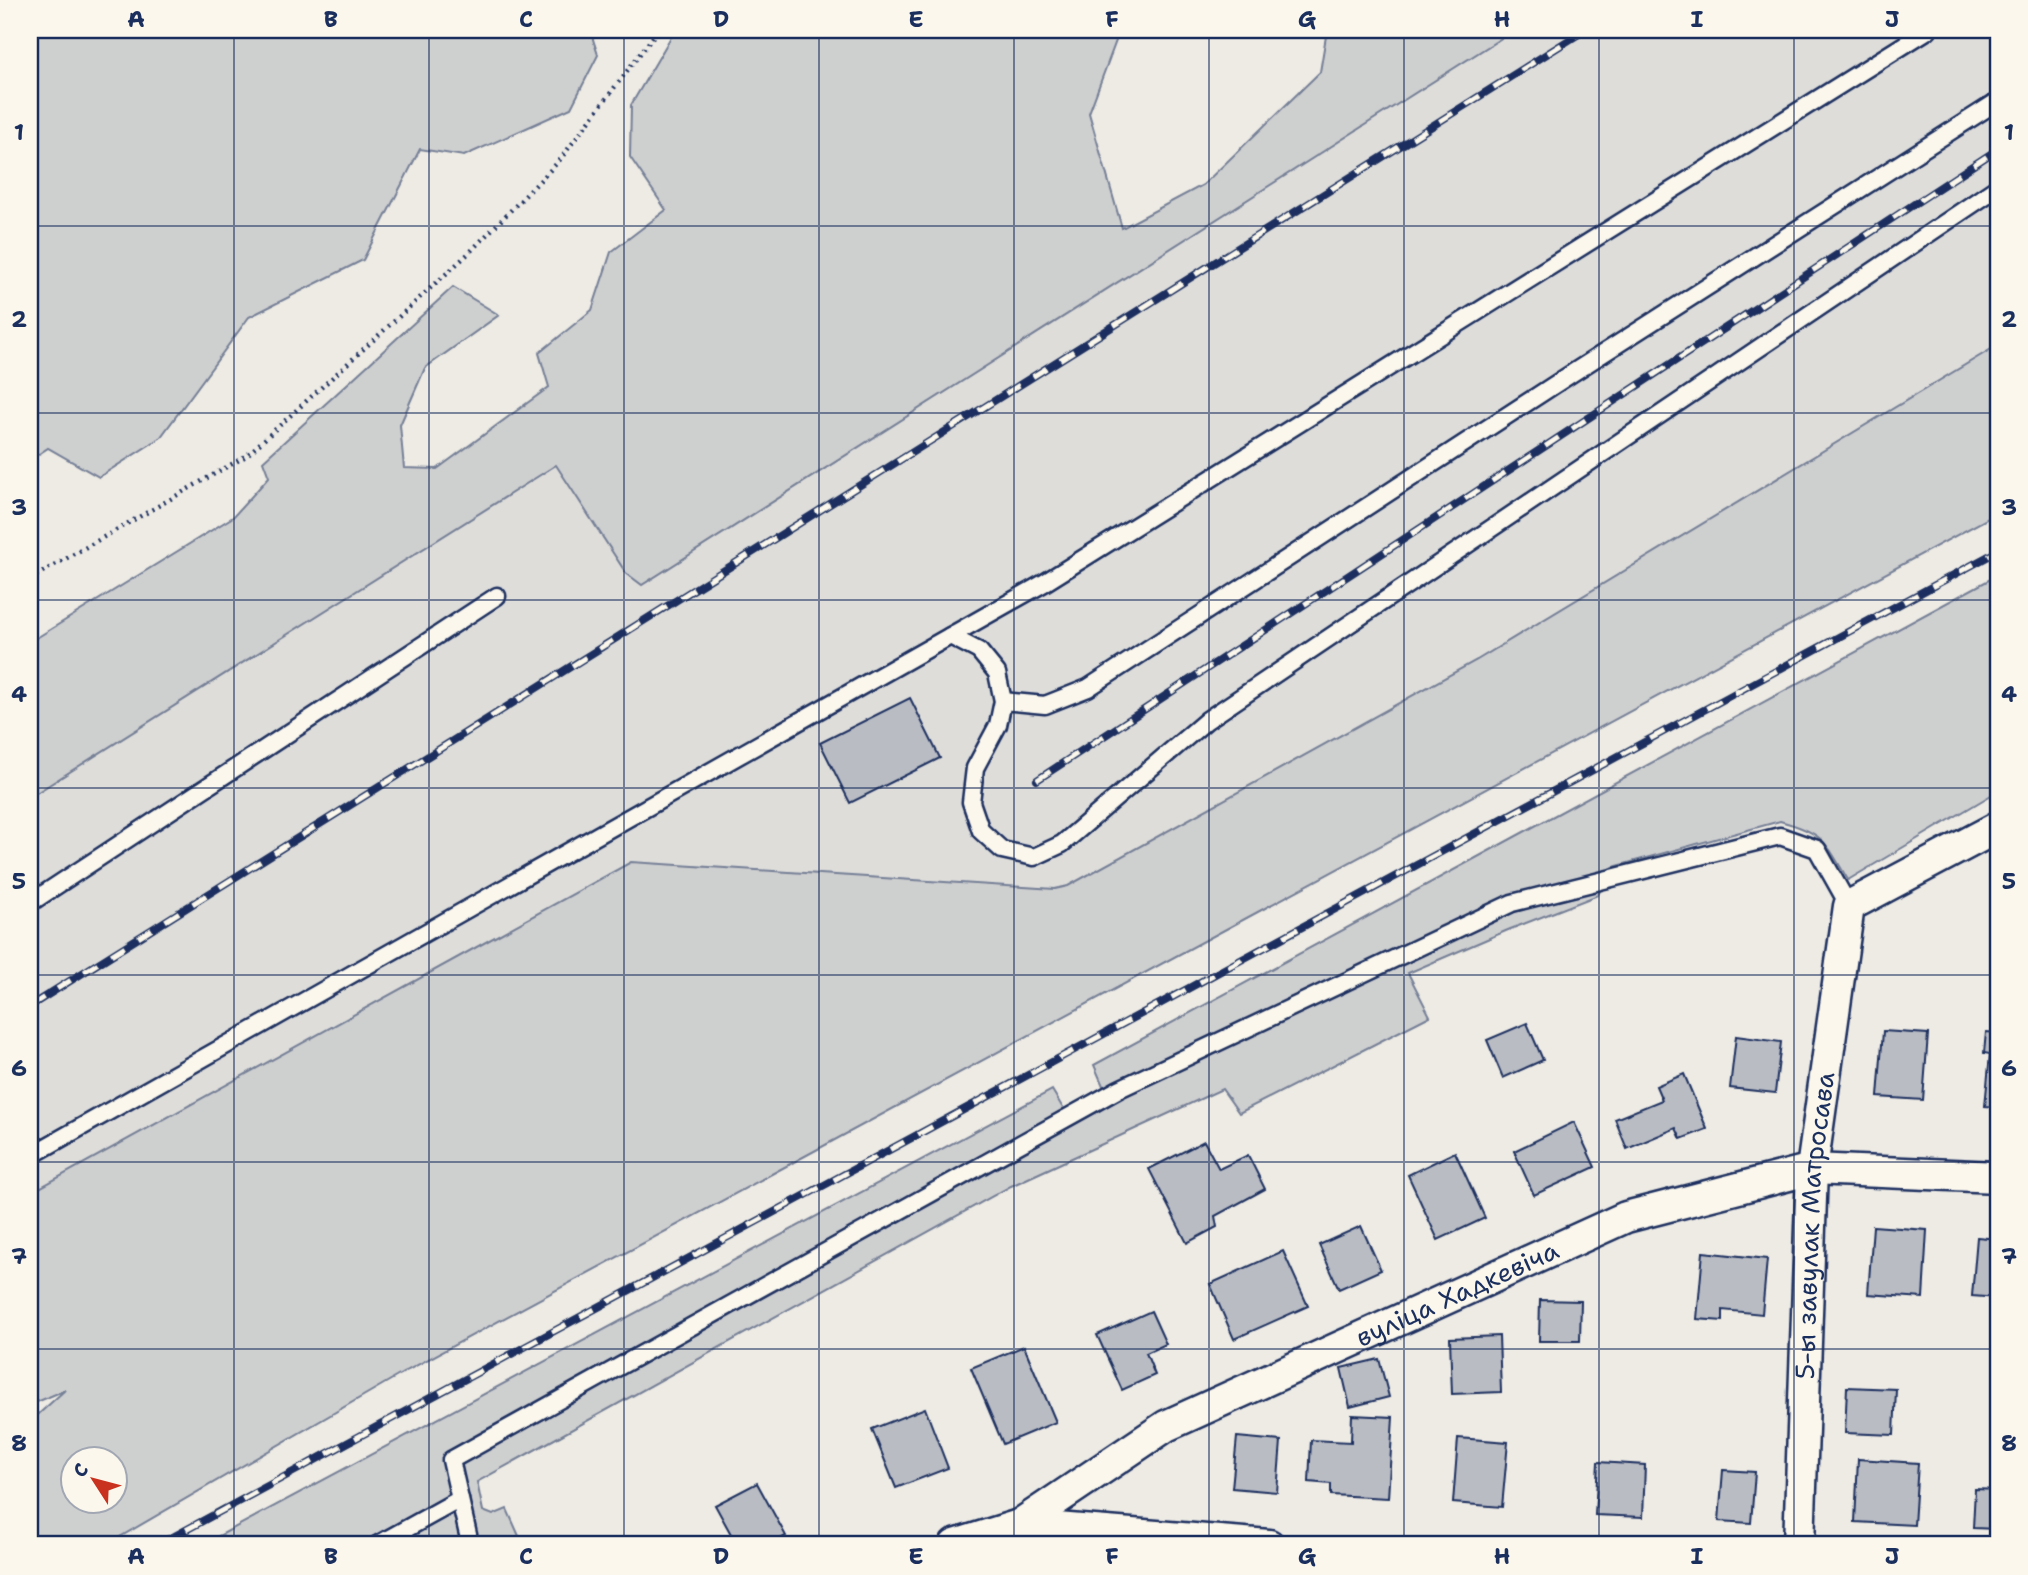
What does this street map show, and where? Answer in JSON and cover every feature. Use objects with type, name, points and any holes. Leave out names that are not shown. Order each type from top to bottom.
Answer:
[{"type":"street","points":[[1849,906],[1998,827]]},
{"type":"street","name":"5-ы завулак Матросава","points":[[1799,1545],[1812,1169],[1849,906]]},
{"type":"street","name":"вуліца Хадкевіча","points":[[955,1545],[1019,1525],[1166,1426],[1626,1217],[1812,1169],[1998,1177]]},
{"type":"street","points":[[1019,1525],[1269,1545]]},
{"type":"lane","points":[[30,1156],[1044,583],[1928,30]]},
{"type":"lane","points":[[1003,701],[1045,705],[1088,688],[1574,372],[1998,101]]},
{"type":"lane","points":[[950,636],[979,651],[997,673],[1003,701],[998,725],[975,768],[971,803],[981,831],[1002,850],[1034,857],[1062,844],[1207,720],[1998,187]]},
{"type":"lane","points":[[30,903],[497,596]]},
{"type":"lane","points":[[472,1545],[451,1460],[1119,1089],[1512,903],[1780,836],[1817,849],[1849,906]]},
{"type":"lane","points":[[377,1545],[460,1499]]},
{"type":"path","points":[[30,579],[246,456],[469,253],[559,161],[658,30]]},
{"type":"shaded area","points":[[30,30],[590,30],[598,55],[571,108],[464,156],[420,149],[363,260],[249,317],[160,438],[99,477],[48,448],[30,460]]},
{"type":"shaded area","points":[[675,30],[1120,30],[1089,113],[1122,228],[1203,185],[1320,72],[1327,30],[1514,30],[642,585],[626,573],[556,465],[30,797],[30,642],[233,517],[269,477],[263,461],[453,287],[499,315],[425,368],[400,425],[404,468],[437,469],[549,387],[539,353],[592,310],[611,252],[666,210],[630,157],[631,105]]},
{"type":"shaded area","points":[[1514,30],[1998,30],[1998,345],[1477,660],[1068,886],[1055,889],[631,862],[30,1193],[30,797],[557,464],[626,573],[643,585]]},
{"type":"shaded area","points":[[1998,345],[1998,513],[408,1370],[106,1545],[30,1545],[30,1422],[65,1390],[30,1405],[30,1193],[631,862],[1055,889],[1068,886],[1477,660]]},
{"type":"shaded area","points":[[1998,575],[1998,791],[1848,880],[1823,841],[1807,830],[1780,821],[1613,867],[1598,895],[1408,973],[1430,1016],[1239,1113],[1222,1089],[1011,1186],[477,1482],[483,1511],[493,1515],[507,1509],[523,1545],[202,1545],[1052,1090],[1064,1110],[1104,1088],[1094,1065]]},
{"type":"building","points":[[910,698],[940,758],[850,803],[820,743]]},
{"type":"building","points":[[1527,1023],[1543,1060],[1503,1078],[1487,1040]]},
{"type":"building","points":[[1883,1031],[1928,1034],[1923,1100],[1878,1097]]},
{"type":"building","points":[[1986,1032],[1998,1033],[1998,1107],[1985,1106],[1990,1054],[1984,1053]]},
{"type":"building","points":[[1736,1036],[1781,1042],[1775,1093],[1730,1088]]},
{"type":"building","points":[[1684,1074],[1707,1129],[1681,1139],[1676,1128],[1627,1149],[1615,1119],[1662,1100],[1656,1086]]},
{"type":"building","points":[[1574,1122],[1595,1167],[1534,1195],[1514,1151]]},
{"type":"building","points":[[1204,1141],[1219,1169],[1248,1155],[1265,1189],[1215,1216],[1217,1227],[1187,1243],[1149,1169]]},
{"type":"building","points":[[1455,1152],[1485,1218],[1438,1240],[1408,1175]]},
{"type":"building","points":[[1361,1226],[1381,1270],[1339,1289],[1319,1245]]},
{"type":"building","points":[[1873,1226],[1927,1230],[1923,1298],[1868,1294]]},
{"type":"building","points":[[1977,1237],[1998,1239],[1998,1298],[1972,1296]]},
{"type":"building","points":[[1283,1251],[1308,1306],[1234,1339],[1210,1284]]},
{"type":"building","points":[[1703,1252],[1767,1259],[1762,1314],[1723,1310],[1723,1321],[1697,1319]]},
{"type":"building","points":[[1540,1300],[1581,1301],[1580,1341],[1539,1341]]},
{"type":"building","points":[[1151,1311],[1166,1344],[1146,1353],[1155,1375],[1122,1390],[1097,1335]]},
{"type":"building","points":[[1499,1336],[1501,1392],[1452,1394],[1450,1338]]},
{"type":"building","points":[[1024,1346],[1056,1422],[1003,1444],[971,1368]]},
{"type":"building","points":[[1379,1359],[1389,1397],[1350,1407],[1341,1368]]},
{"type":"building","points":[[1847,1387],[1896,1389],[1894,1435],[1845,1433]]},
{"type":"building","points":[[925,1408],[948,1468],[896,1488],[872,1429]]},
{"type":"building","points":[[1352,1415],[1393,1417],[1388,1498],[1331,1495],[1331,1484],[1309,1482],[1311,1440],[1351,1442]]},
{"type":"building","points":[[1237,1437],[1281,1441],[1277,1492],[1232,1488]]},
{"type":"building","points":[[1458,1438],[1508,1442],[1502,1507],[1453,1503]]},
{"type":"building","points":[[1858,1459],[1918,1463],[1914,1525],[1855,1522]]},
{"type":"building","points":[[1598,1462],[1645,1465],[1643,1517],[1595,1515]]},
{"type":"building","points":[[1723,1470],[1755,1472],[1751,1523],[1719,1521]]},
{"type":"building","points":[[757,1483],[786,1536],[769,1545],[737,1545],[715,1505]]},
{"type":"building","points":[[1975,1489],[1998,1490],[1998,1529],[1973,1528]]},
{"type":"railway","points":[[30,1006],[1585,30]]},
{"type":"railway","points":[[1037,780],[1998,149]]},
{"type":"railway","points":[[158,1545],[1998,551]]}]
